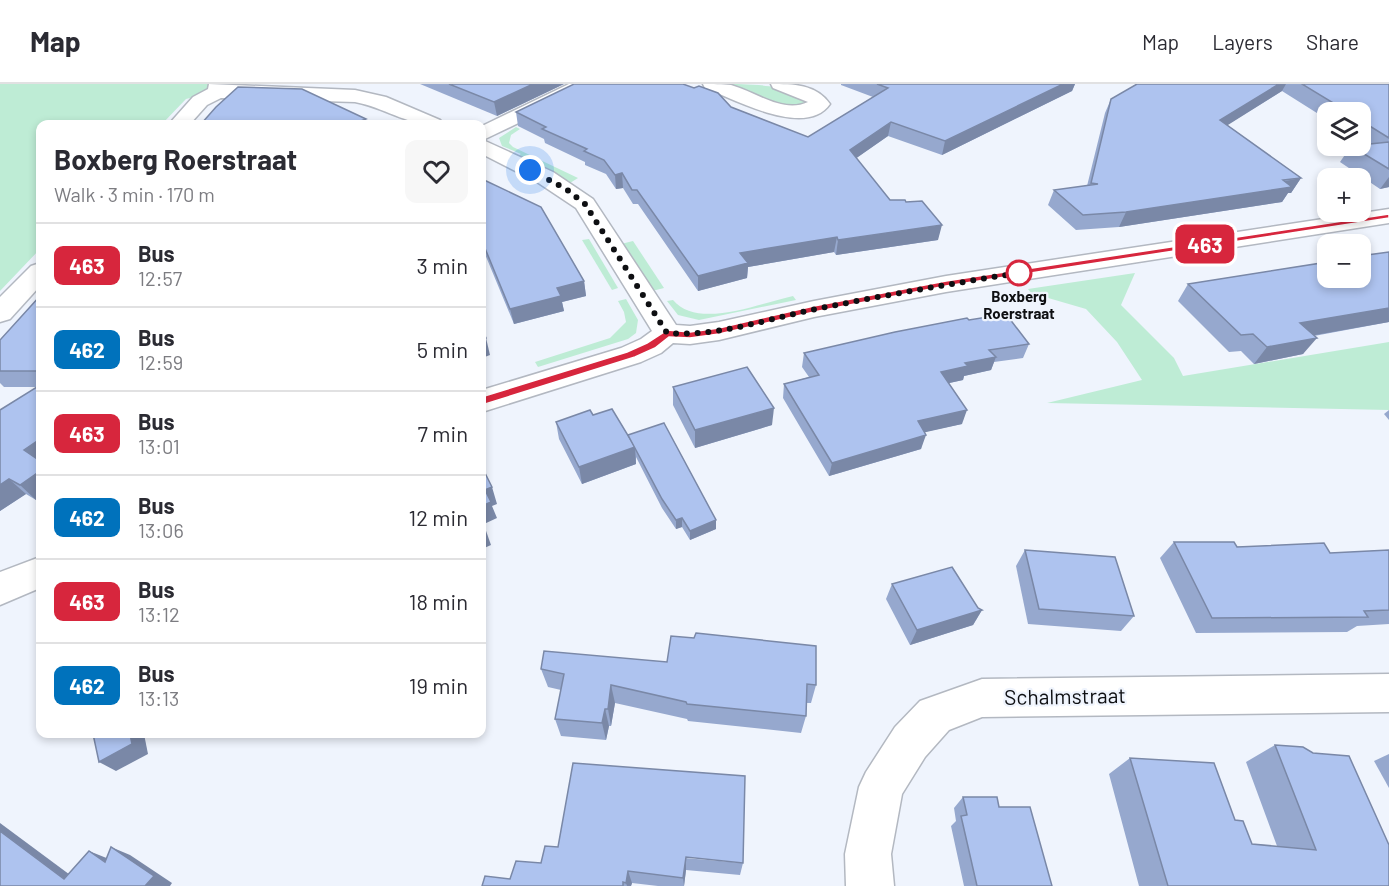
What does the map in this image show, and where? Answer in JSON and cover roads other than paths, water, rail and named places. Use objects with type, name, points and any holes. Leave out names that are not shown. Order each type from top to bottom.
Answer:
[{"type":"street","points":[[486,132],[584,84]]},
{"type":"street","points":[[712,84],[784,112],[803,112],[820,104],[813,96],[780,84]]},
{"type":"street","points":[[182,120],[200,100],[218,88],[354,96],[379,101],[424,120]]},
{"type":"street","points":[[486,148],[566,189],[585,204],[667,333]]},
{"type":"street","points":[[486,400],[631,355],[651,346],[667,333],[690,335],[719,331],[814,309],[946,284],[1389,216]]},
{"type":"street","points":[[0,314],[36,275]]},
{"type":"street","points":[[0,589],[36,574]]},
{"type":"street","name":"Schalmstraat","points":[[870,886],[868,854],[881,787],[910,742],[935,715],[982,698],[1389,693]]},
{"type":"place","name":"Boxberg Roerstraat","points":[[1019,273]]}]
